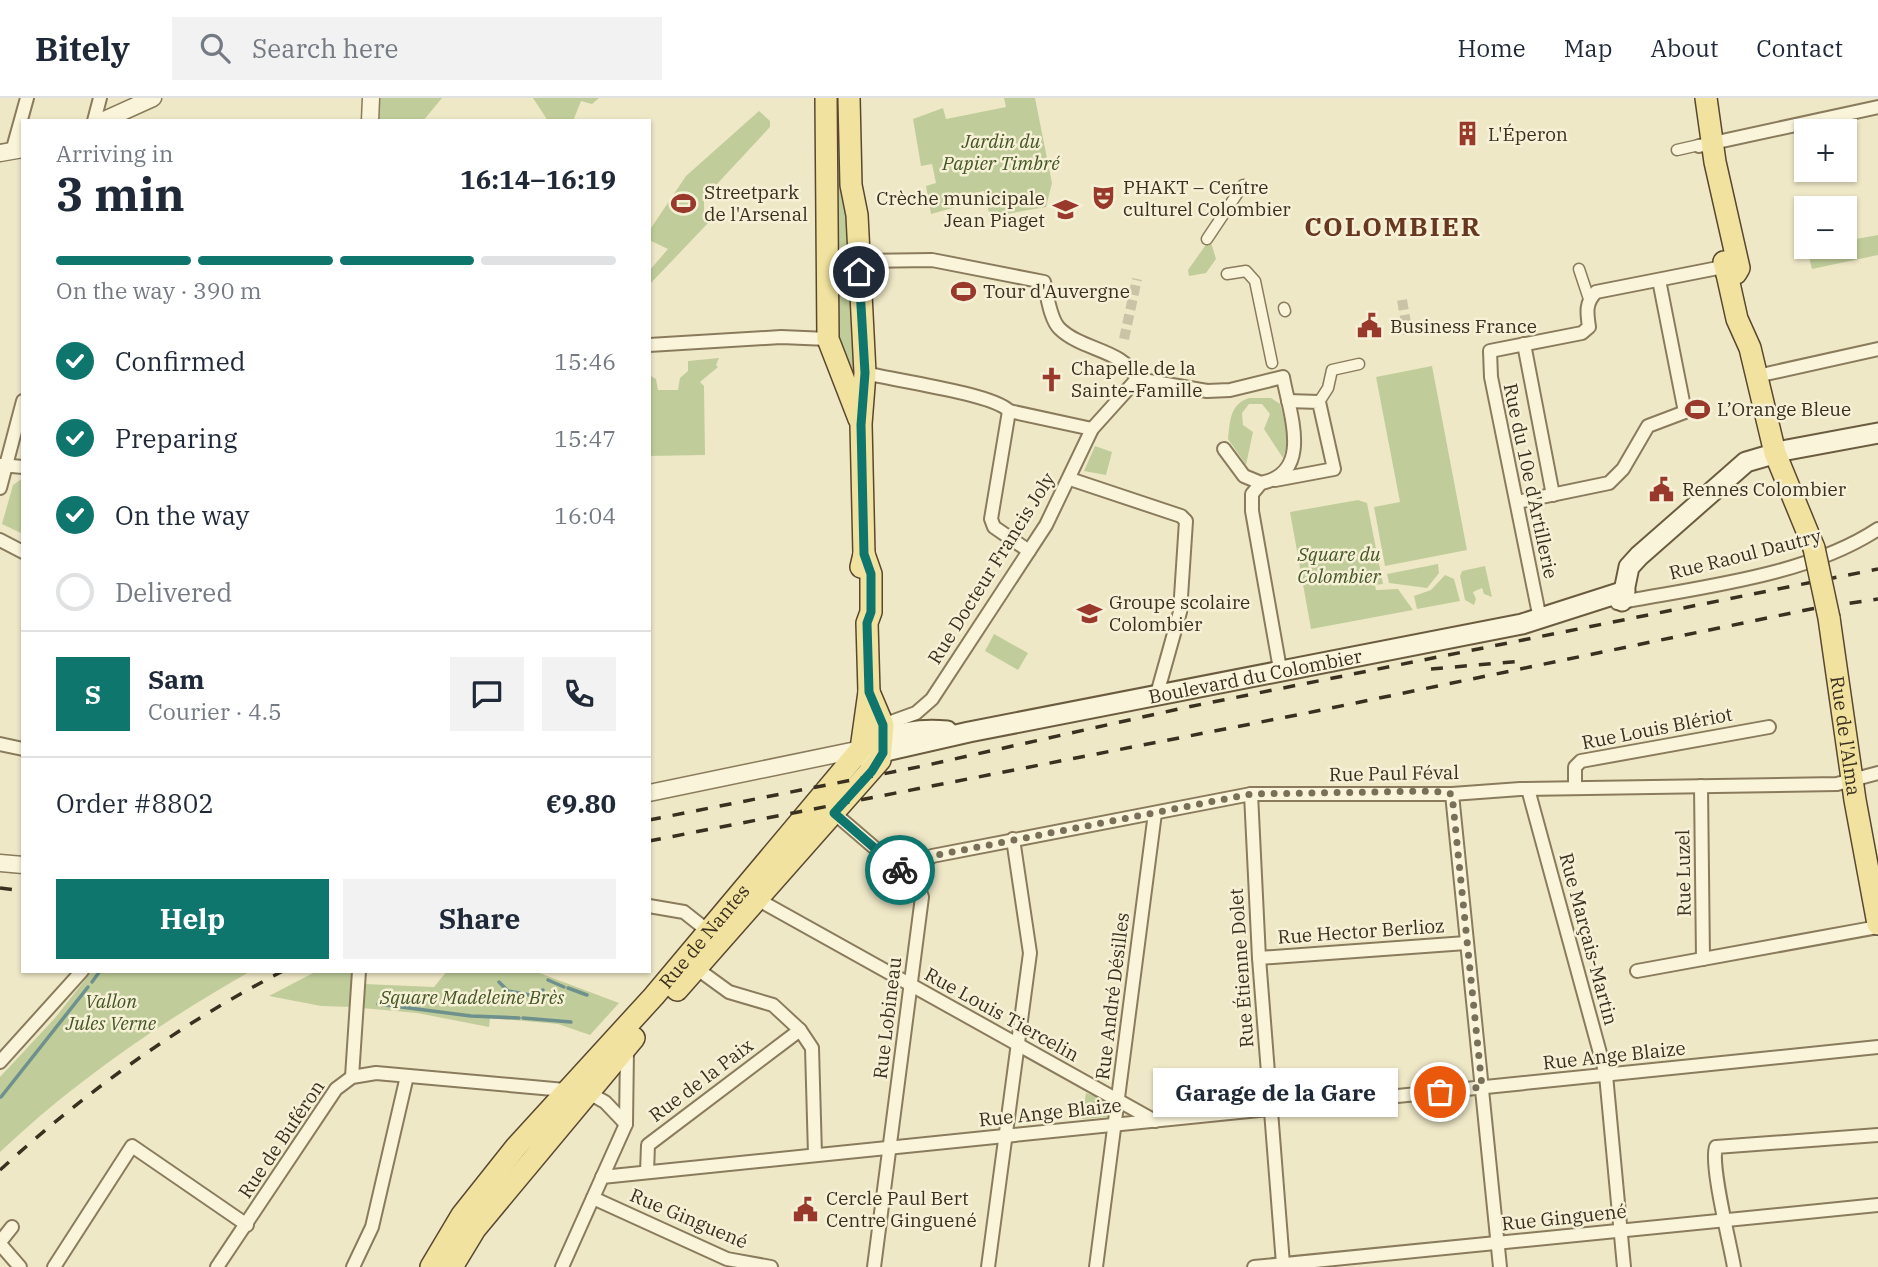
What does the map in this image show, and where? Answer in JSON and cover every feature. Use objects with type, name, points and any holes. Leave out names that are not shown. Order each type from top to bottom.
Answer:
[{"type":"main road","points":[[826,98],[828,339],[861,425]]},
{"type":"main road","points":[[849,98],[851,186],[857,215],[865,373],[861,425],[864,554],[859,578],[860,613],[867,623],[869,692],[855,756]]},
{"type":"main road","points":[[1694,98],[1703,144]]},
{"type":"main road","points":[[1703,144],[1706,98]]},
{"type":"main road","name":"Rue de l'Alma","points":[[1703,144],[1737,318],[1781,452],[1797,472],[1814,535],[1814,548],[1829,618],[1852,780],[1878,925]]},
{"type":"main road","name":"Rue de l'Alma","points":[[1729,267],[1766,374],[1781,452]]},
{"type":"main road","points":[[1621,597],[1629,567],[1736,468],[1749,461],[1781,452],[1878,433]]},
{"type":"main road","name":"Boulevard du Colombier","points":[[883,739],[969,732],[1540,619],[1621,597]]},
{"type":"main road","points":[[855,756],[883,739],[869,692]]},
{"type":"main road","name":"Boulevard du Colombier","points":[[883,739],[921,729],[969,732]]},
{"type":"main road","name":"Rue de Nantes","points":[[577,1091],[629,1044],[872,771],[883,739]]},
{"type":"main road","name":"Rue de Nantes","points":[[577,1091],[855,756]]},
{"type":"main road","points":[[431,1267],[462,1215],[518,1145],[577,1091]]},
{"type":"main road","points":[[452,1267],[475,1228],[577,1091]]},
{"type":"street","points":[[21,119],[27,98]]},
{"type":"street","points":[[95,119],[100,98]]},
{"type":"street","points":[[106,119],[153,98]]},
{"type":"street","points":[[370,119],[371,98]]},
{"type":"street","points":[[1677,150],[1878,107]]},
{"type":"street","points":[[12,151],[21,119]]},
{"type":"street","points":[[1207,239],[1243,185]]},
{"type":"street","points":[[859,261],[932,260],[1044,282],[1058,328],[1087,347],[1123,360],[1131,366],[1137,379],[1207,391],[1230,390],[1283,377],[1295,449],[1286,469],[1252,494],[1252,511],[1280,669]]},
{"type":"street","points":[[1589,299],[1597,292],[1729,267]]},
{"type":"street","points":[[1553,495],[1524,344],[1582,333],[1589,327],[1589,299],[1579,269]]},
{"type":"street","points":[[1227,274],[1246,271],[1255,281],[1272,363]]},
{"type":"street","points":[[1517,502],[1612,481],[1623,469],[1648,426],[1685,412],[1659,280]]},
{"type":"street","points":[[651,345],[781,337],[828,339]]},
{"type":"street","name":"Rue du 10e d'Artillerie","points":[[1524,344],[1490,351],[1491,377],[1540,619]]},
{"type":"street","points":[[1766,374],[1878,349]]},
{"type":"street","points":[[1288,401],[1314,402],[1328,388],[1332,370],[1359,364]]},
{"type":"street","points":[[865,373],[1003,404],[1009,411],[1092,429]]},
{"type":"street","name":"Rue Docteur Francis Joly","points":[[924,709],[1030,551],[1070,479],[1092,429],[1137,379]]},
{"type":"street","points":[[1224,449],[1244,476],[1266,482],[1334,469],[1314,402]]},
{"type":"street","points":[[0,488],[2,465],[21,407]]},
{"type":"street","points":[[1009,411],[991,519],[994,527],[1030,551]]},
{"type":"street","points":[[2,465],[21,467]]},
{"type":"street","points":[[1070,479],[1181,516],[1186,521],[1180,612],[1157,694]]},
{"type":"street","name":"Rue Raoul Dautry","points":[[1621,597],[1662,594],[1807,562],[1843,548],[1878,529]]},
{"type":"street","points":[[0,540],[21,551]]},
{"type":"street","points":[[883,739],[924,709],[926,721],[937,730]]},
{"type":"street","name":"Rue Louis Blériot","points":[[1575,788],[1575,767],[1581,761],[1769,727]]},
{"type":"street","points":[[0,744],[21,749]]},
{"type":"street","points":[[791,766],[825,767],[855,756]]},
{"type":"street","points":[[651,793],[855,756]]},
{"type":"street","points":[[809,765],[820,772],[828,789]]},
{"type":"street","name":"Rue Paul Féval","points":[[908,877],[932,856],[1251,794],[1434,791],[1452,794],[1528,789],[1837,784],[1878,773]]},
{"type":"street","name":"Rue Luzel","points":[[1700,786],[1703,959]]},
{"type":"street","name":"Rue Marçais-Martin","points":[[1528,789],[1606,1074],[1624,1267]]},
{"type":"street","name":"Rue Étienne Dolet","points":[[1251,794],[1259,958],[1283,1266]]},
{"type":"street","points":[[1452,794],[1500,1267]]},
{"type":"street","name":"Rue Lobineau","points":[[834,813],[918,885],[922,897],[874,1267]]},
{"type":"street","name":"Rue André Désilles","points":[[1096,1267],[1155,813]]},
{"type":"street","points":[[988,1267],[1030,941],[1013,839]]},
{"type":"street","points":[[0,863],[21,865]]},
{"type":"street","name":"Rue Louis Tiercelin","points":[[757,899],[1155,1121]]},
{"type":"street","points":[[651,906],[684,912],[708,931]]},
{"type":"street","points":[[1637,971],[1878,925]]},
{"type":"street","name":"Rue Hector Berlioz","points":[[1259,958],[1466,943]]},
{"type":"street","points":[[696,968],[729,992],[773,1005],[800,1030],[812,1048],[815,1155]]},
{"type":"street","points":[[0,1062],[80,973]]},
{"type":"street","points":[[352,1077],[359,973]]},
{"type":"street","name":"Rue de la Paix","points":[[647,1172],[648,1145],[800,1030]]},
{"type":"street","points":[[562,1267],[626,1124],[628,1098],[625,1060],[629,1044]]},
{"type":"street","name":"Rue Ange Blaize","points":[[602,1177],[1878,1047]]},
{"type":"street","name":"Rue de Buféron","points":[[218,1267],[336,1089],[352,1077],[369,1073],[577,1091]]},
{"type":"street","points":[[353,1267],[372,1227],[407,1076]]},
{"type":"street","points":[[577,1091],[605,1102],[626,1124]]},
{"type":"street","points":[[1734,1267],[1714,1151],[1718,1145],[1878,1135]]},
{"type":"street","points":[[54,1267],[132,1146],[247,1225]]},
{"type":"street","name":"Rue Ginguené","points":[[593,1198],[727,1259],[748,1266],[771,1267]]},
{"type":"street","name":"Rue Ginguené","points":[[1254,1267],[1362,1262],[1498,1243],[1878,1205]]},
{"type":"street","points":[[12,1227],[0,1243],[20,1267]]},
{"type":"green space","points":[[378,98],[442,98],[425,119],[377,119]]},
{"type":"green space","points":[[533,98],[599,98],[592,104],[581,101],[574,119],[547,119]]},
{"type":"green space","name":"Jardin du Papier Timbré","points":[[1004,98],[1035,98],[1052,183],[1046,207],[990,217],[984,191],[961,196],[963,205],[931,214],[926,186],[936,183],[932,164],[921,166],[913,119],[943,108],[946,119],[1006,107]]},
{"type":"green space","points":[[842,107],[850,247],[833,248],[831,108]]},
{"type":"green space","name":"Streetpark de l'Arsenal","points":[[759,111],[770,121],[770,127],[704,198],[704,212],[710,221],[651,283],[651,269],[668,249],[651,241],[651,228],[686,176]]},
{"type":"green space","points":[[1878,235],[1878,255],[1812,269],[1810,259],[1857,259],[1857,239]]},
{"type":"green space","points":[[1210,239],[1216,259],[1206,273],[1189,276],[1188,270]]},
{"type":"green space","points":[[851,284],[857,387],[839,356],[835,285]]},
{"type":"green space","points":[[719,358],[716,365],[718,367],[700,382],[704,386],[705,455],[651,456],[651,376],[656,379],[658,390],[678,390],[680,378],[688,371],[688,361]]},
{"type":"green space","points":[[1432,366],[1467,550],[1385,566],[1374,507],[1400,502],[1376,377]]},
{"type":"green space","points":[[1249,398],[1271,398],[1280,404],[1289,438],[1283,458],[1264,429],[1270,414],[1262,404],[1249,404],[1242,413],[1243,425],[1253,432],[1246,465],[1228,439],[1235,409]]},
{"type":"green space","points":[[1095,446],[1112,452],[1106,475],[1084,471]]},
{"type":"green space","points":[[21,479],[21,533],[2,524],[13,485]]},
{"type":"green space","name":"Square du Colombier","points":[[1358,500],[1367,503],[1383,584],[1375,585],[1376,590],[1398,589],[1413,610],[1311,629],[1290,512]]},
{"type":"green space","points":[[1438,564],[1439,573],[1427,588],[1389,583],[1387,574]]},
{"type":"green space","points":[[1485,566],[1492,597],[1484,594],[1482,588],[1473,592],[1476,599],[1474,605],[1465,600],[1460,576],[1462,571]]},
{"type":"green space","points":[[1445,575],[1454,579],[1460,601],[1417,609],[1414,596],[1431,590]]},
{"type":"green space","points":[[994,634],[1028,653],[1018,670],[985,651]]},
{"type":"green space","name":"Vallon Jules Verne","points":[[90,973],[248,973],[120,1054],[58,1101],[0,1152],[0,1077],[55,1018]]},
{"type":"green space","points":[[313,973],[354,973],[351,1007],[321,1006],[269,996]]},
{"type":"green space","name":"Square Madeleine Brès","points":[[445,973],[539,973],[619,1003],[590,1035],[558,1024],[490,1018],[489,1027],[417,1013],[362,1008],[364,984],[434,987]]},
{"type":"green space","points":[[1086,1093],[1110,1102],[1108,1117],[1082,1119]]},
{"type":"waterway","points":[[92,982],[99,973]]},
{"type":"waterway","points":[[548,980],[564,987]]},
{"type":"waterway","points":[[499,982],[508,991],[530,995]]},
{"type":"waterway","points":[[1,1097],[88,987]]},
{"type":"waterway","points":[[568,988],[587,995]]},
{"type":"waterway","points":[[538,992],[543,990]]},
{"type":"waterway","points":[[378,1004],[471,1016],[519,1018]]},
{"type":"waterway","points":[[523,1018],[571,1022]]},
{"type":"tunnel","points":[[1124,339],[1137,279]]},
{"type":"tunnel","points":[[1402,300],[1408,334]]},
{"type":"railway","points":[[651,820],[923,766],[1183,708],[1878,569]]},
{"type":"railway","points":[[651,841],[1302,714],[1811,609],[1878,599]]},
{"type":"railway","points":[[1431,669],[1522,661]]},
{"type":"railway","points":[[0,888],[21,891]]},
{"type":"railway","points":[[0,1170],[66,1113],[135,1061],[207,1013],[279,973]]},
{"type":"way so far","points":[[900,870],[908,877],[919,864],[932,856],[1251,794],[1434,791],[1452,794],[1482,1087],[1440,1092]]},
{"type":"place","name":"L'Éperon","points":[[1468,134]]},
{"type":"place","name":"PHAKT – Centre culturel Colombier","points":[[1103,198]]},
{"type":"place","name":"Streetpark de l'Arsenal","points":[[684,203]]},
{"type":"place","name":"Crèche municipale Jean Piaget","points":[[1065,209]]},
{"type":"place","name":"Tour d'Auvergne","points":[[963,291]]},
{"type":"place","name":"Business France","points":[[1370,326]]},
{"type":"place","name":"Chapelle de la Sainte-Famille","points":[[1051,379]]},
{"type":"place","name":"L’Orange Bleue","points":[[1697,409]]},
{"type":"place","name":"Rennes Colombier","points":[[1662,489]]},
{"type":"place","name":"Groupe scolaire Colombier","points":[[1089,613]]},
{"type":"place","name":"Garage de la Gare","points":[[1440,1092]]},
{"type":"place","name":"Cercle Paul Bert Centre Ginguené","points":[[806,1209]]},
{"type":"district","name":"COLOMBIER","points":[[1393,226]]},
{"type":"route","points":[[859,272],[865,373],[861,425],[864,554],[871,574],[871,612],[867,623],[869,692],[883,725],[884,739],[880,760],[834,813],[900,870]]}]
